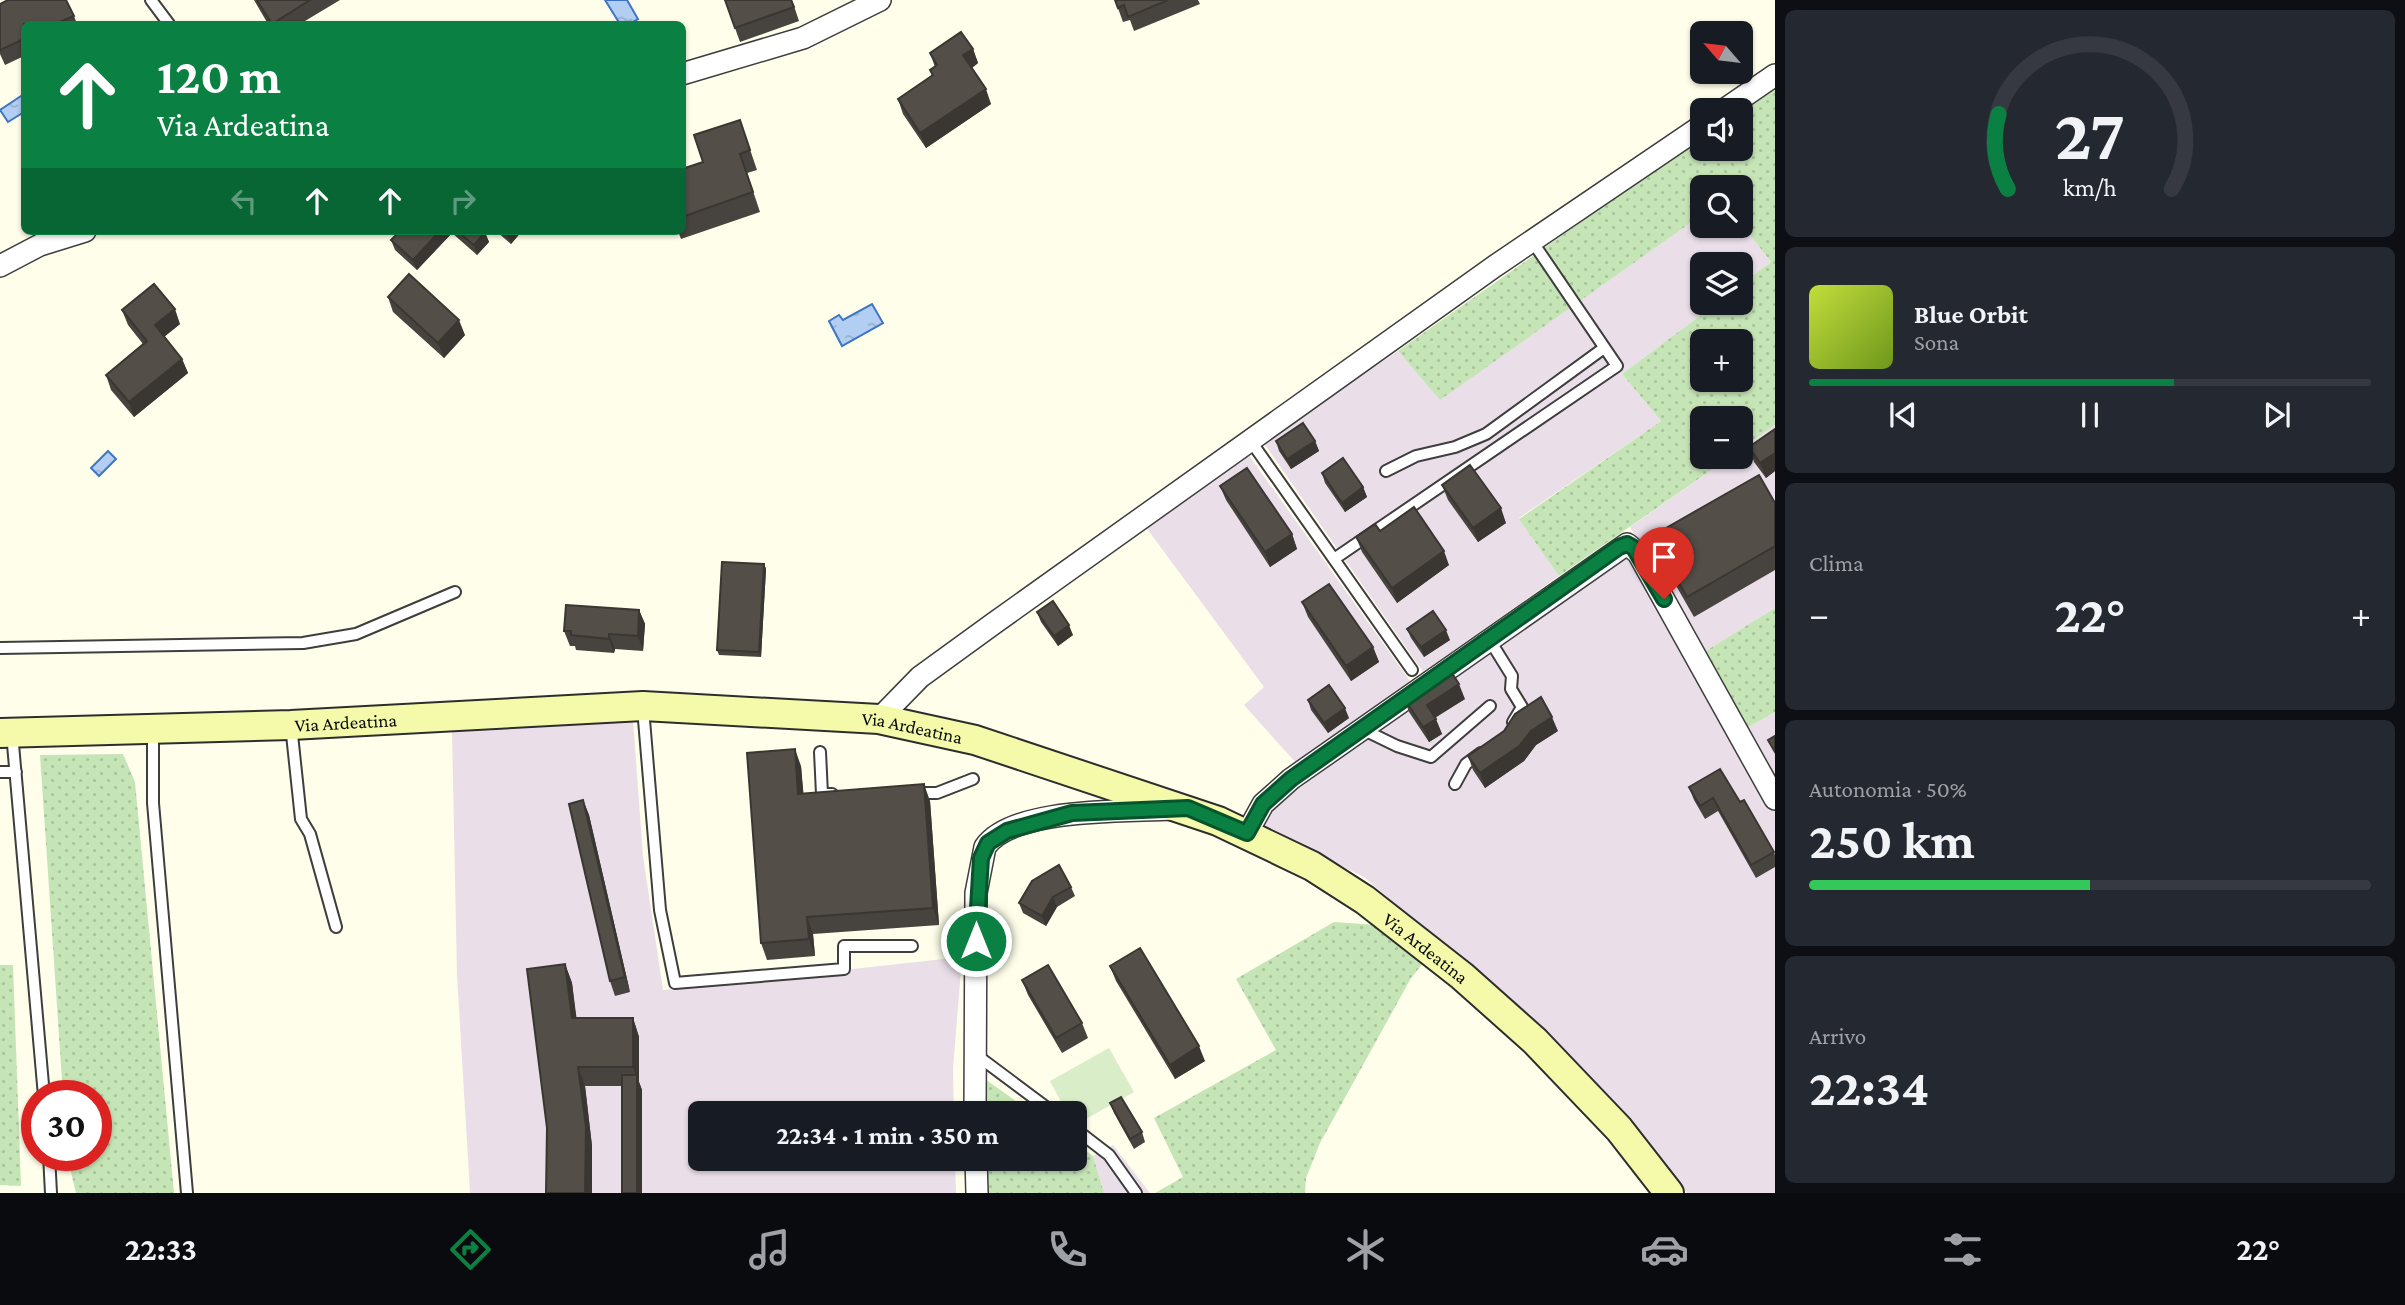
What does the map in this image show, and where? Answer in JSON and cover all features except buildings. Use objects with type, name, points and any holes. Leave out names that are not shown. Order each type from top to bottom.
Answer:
[{"type":"main road","name":"Via Ardeatina","points":[[6,733],[291,725],[643,706],[879,719],[975,740],[1188,808],[1247,833],[1312,866],[1365,900],[1478,989],[1535,1041],[1588,1096],[1669,1193]]},
{"type":"street","points":[[686,73],[803,38],[880,0]]},
{"type":"street","points":[[1741,98],[1775,75]]},
{"type":"street","points":[[879,719],[920,677],[1532,241],[1690,134]]},
{"type":"street","points":[[0,266],[40,245],[72,235]]},
{"type":"street","points":[[1247,833],[1259,810],[1275,792],[1619,547],[1630,545],[1638,553],[1775,799]]},
{"type":"street","points":[[975,1101],[976,893],[981,858],[988,843],[1023,824],[1072,813],[1188,808]]},
{"type":"street","points":[[976,1171],[977,1193]]},
{"type":"lane","points":[[151,0],[167,21]]},
{"type":"lane","points":[[1334,559],[1616,366],[1532,241]]},
{"type":"lane","points":[[1385,471],[1416,456],[1455,447],[1486,435],[1604,348]]},
{"type":"lane","points":[[1250,440],[1412,670]]},
{"type":"lane","points":[[0,648],[303,643],[356,634],[455,592]]},
{"type":"lane","points":[[1489,639],[1512,676],[1511,689],[1522,707],[1504,732]]},
{"type":"lane","points":[[643,706],[660,910],[675,983],[844,969],[844,946],[912,946]]},
{"type":"lane","points":[[1362,729],[1397,746],[1431,757],[1490,706]]},
{"type":"lane","points":[[291,725],[301,819],[310,834],[336,927]]},
{"type":"lane","points":[[153,729],[153,803],[187,1193]]},
{"type":"lane","points":[[6,733],[16,772],[43,1080]]},
{"type":"lane","points":[[1454,784],[1466,764],[1488,748]]},
{"type":"lane","points":[[820,752],[822,794],[848,794]]},
{"type":"lane","points":[[0,772],[16,772]]},
{"type":"lane","points":[[898,793],[937,793],[973,779]]},
{"type":"lane","points":[[975,1054],[1039,1101]]},
{"type":"lane","points":[[1087,1138],[1110,1155],[1136,1193]]},
{"type":"lane","points":[[50,1171],[51,1193]]},
{"type":"shaded area","points":[[1690,223],[1690,238],[1753,238],[1771,262],[1753,275],[1753,252],[1690,252],[1690,315],[1701,315],[1622,374],[1661,421],[1519,518],[1559,576],[1423,672],[1263,442],[1398,351],[1440,399]]},
{"type":"shaded area","points":[[1775,425],[1775,608],[1704,652],[1630,527],[1713,469],[1753,469],[1753,441]]},
{"type":"shaded area","points":[[1248,454],[1410,681],[1297,764],[1244,705],[1264,687],[1145,526]]},
{"type":"shaded area","points":[[1628,557],[1775,809],[1775,1193],[1687,1193],[1655,1152],[1424,929],[1364,877],[1264,828],[1271,809],[1615,560]]},
{"type":"shaded area","points":[[1775,712],[1775,780],[1745,729]]},
{"type":"shaded area","points":[[633,720],[643,856],[663,990],[962,957],[953,1069],[954,1101],[688,1101],[688,1171],[955,1171],[956,1193],[470,1193],[457,975],[452,732]]},
{"type":"shaded area","points":[[1113,1145],[1150,1193],[1104,1193],[1093,1156]]},
{"type":"green space","points":[[1775,85],[1775,425],[1753,441],[1753,406],[1690,406],[1690,469],[1713,469],[1559,576],[1519,519],[1661,421],[1622,374],[1701,315],[1753,315],[1753,275],[1771,262],[1753,238],[1753,175],[1690,175],[1690,223],[1440,400],[1398,351],[1690,145],[1690,161],[1753,161],[1753,101]]},
{"type":"green space","points":[[1775,608],[1775,712],[1745,729],[1704,652]]},
{"type":"green space","points":[[123,754],[135,782],[174,1193],[76,1193],[71,1171],[112,1171],[112,1080],[62,1080],[40,755]]},
{"type":"green space","points":[[1334,922],[1378,925],[1424,962],[1411,978],[1320,1143],[1306,1178],[1305,1193],[1155,1193],[1183,1177],[1154,1118],[1276,1050],[1236,979]]},
{"type":"green space","points":[[0,965],[13,965],[21,1186],[0,1185]]},
{"type":"green space","points":[[1109,1048],[1134,1092],[1087,1118],[1087,1101],[1061,1101],[1050,1081]]},
{"type":"green space","points":[[985,1079],[1016,1101],[985,1101]]},
{"type":"green space","points":[[1087,1152],[1093,1156],[1104,1193],[985,1193],[985,1171],[1087,1171]]},
{"type":"water","points":[[605,0],[627,0],[638,19],[618,21]]},
{"type":"water","points":[[21,96],[21,114],[8,122],[0,110]]},
{"type":"water","points":[[872,304],[883,323],[842,346],[829,321],[839,315],[843,320]]},
{"type":"water","points":[[108,451],[116,459],[99,476],[91,468]]},
{"type":"route","points":[[976,941],[976,893],[981,858],[988,843],[1007,831],[1023,824],[1072,813],[1188,808],[1247,833],[1263,804],[1291,779],[1619,547],[1627,544],[1634,548],[1664,599]]}]
